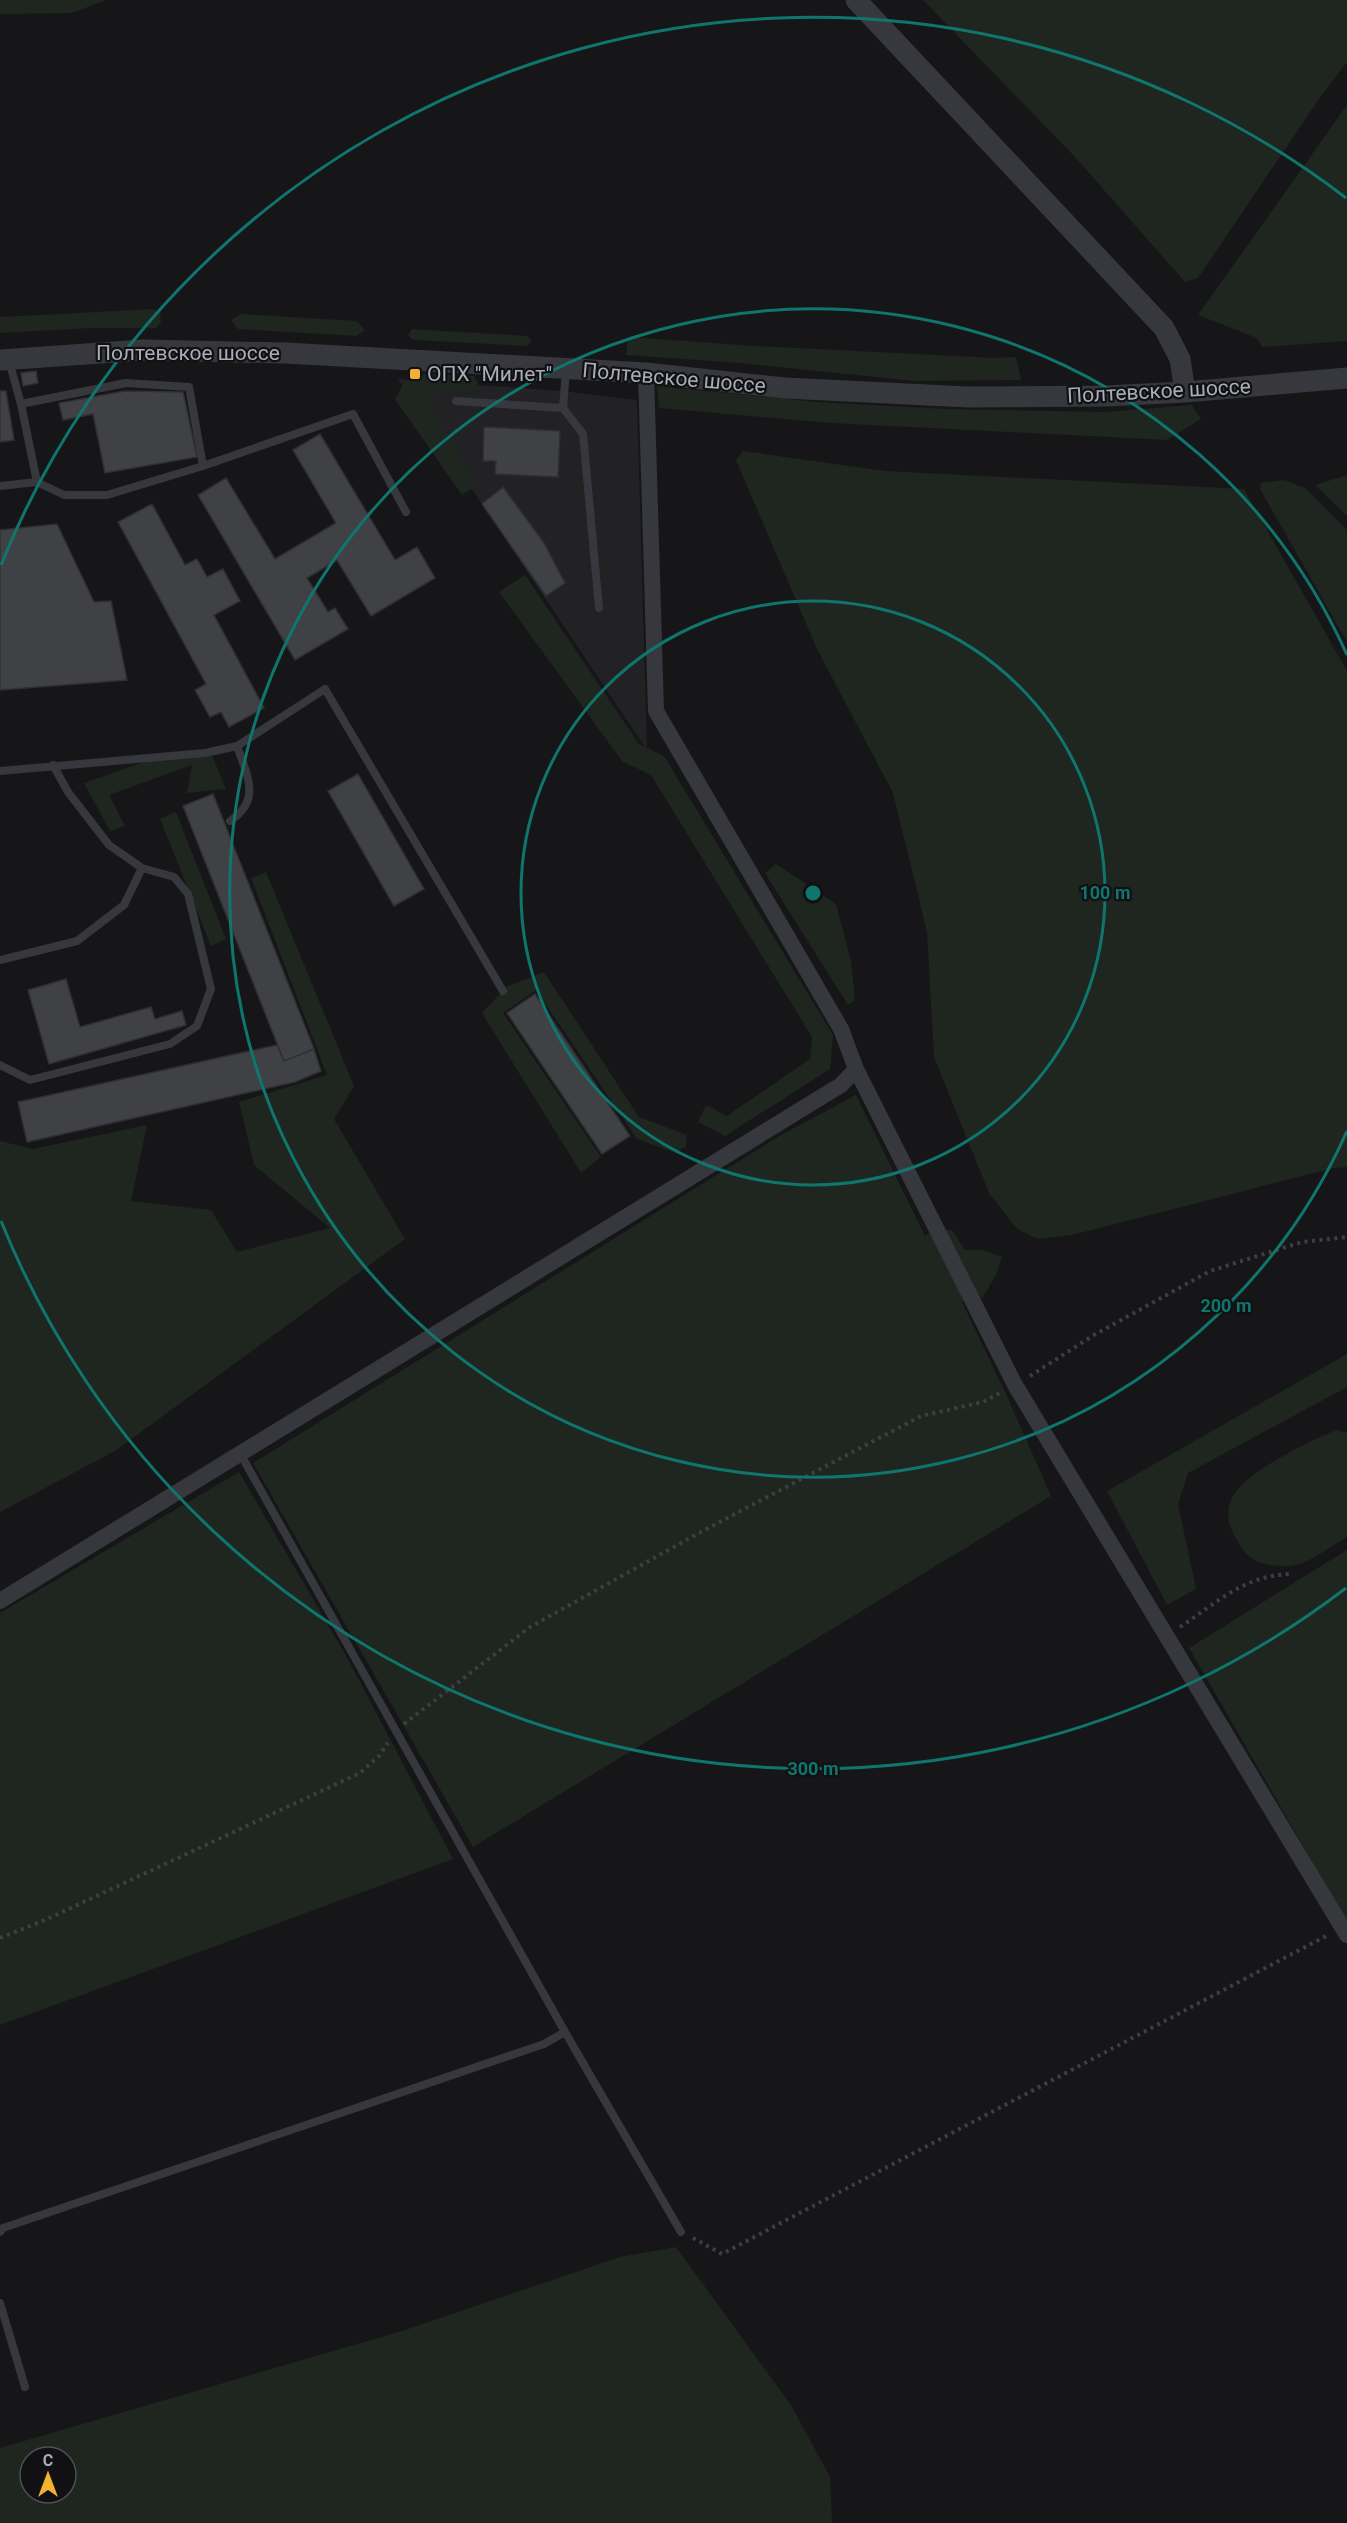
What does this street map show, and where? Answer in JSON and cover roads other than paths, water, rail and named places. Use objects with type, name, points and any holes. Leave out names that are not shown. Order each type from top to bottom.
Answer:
[{"type":"street","points":[[856,0],[1164,327],[1180,359],[1185,392]]},
{"type":"street","name":"Полтевское шоссе","points":[[4,360],[94,352],[192,350],[646,373],[785,388],[938,396],[1096,396],[1185,392],[1347,378]]},
{"type":"street","points":[[646,373],[656,711],[841,1029],[856,1069],[1015,1385],[1345,1931]]},
{"type":"street","points":[[0,1601],[841,1085],[856,1069]]},
{"type":"lane","points":[[4,360],[21,404],[37,482]]},
{"type":"lane","points":[[566,369],[563,408],[583,434],[599,608]]},
{"type":"lane","points":[[21,404],[126,383],[189,387],[203,466]]},
{"type":"lane","points":[[456,401],[563,408]]},
{"type":"lane","points":[[0,486],[37,482],[64,495],[107,495],[203,466],[353,414],[406,512]]},
{"type":"lane","points":[[0,771],[205,753],[237,746],[325,689],[503,991]]},
{"type":"lane","points":[[230,821],[242,814],[249,799],[249,784],[237,746]]},
{"type":"lane","points":[[0,1065],[30,1080],[170,1044],[197,1026],[211,989],[188,894],[174,877],[142,868],[109,845],[68,792],[53,765]]},
{"type":"lane","points":[[0,960],[77,941],[124,904],[142,868]]},
{"type":"lane","points":[[241,1455],[565,2032],[681,2232]]},
{"type":"lane","points":[[0,2232],[3,2228],[544,2044],[565,2032]]},
{"type":"lane","points":[[0,2303],[25,2386]]},
{"type":"place","name":"ОПХ \"Милет\"","points":[[415,374]]}]
